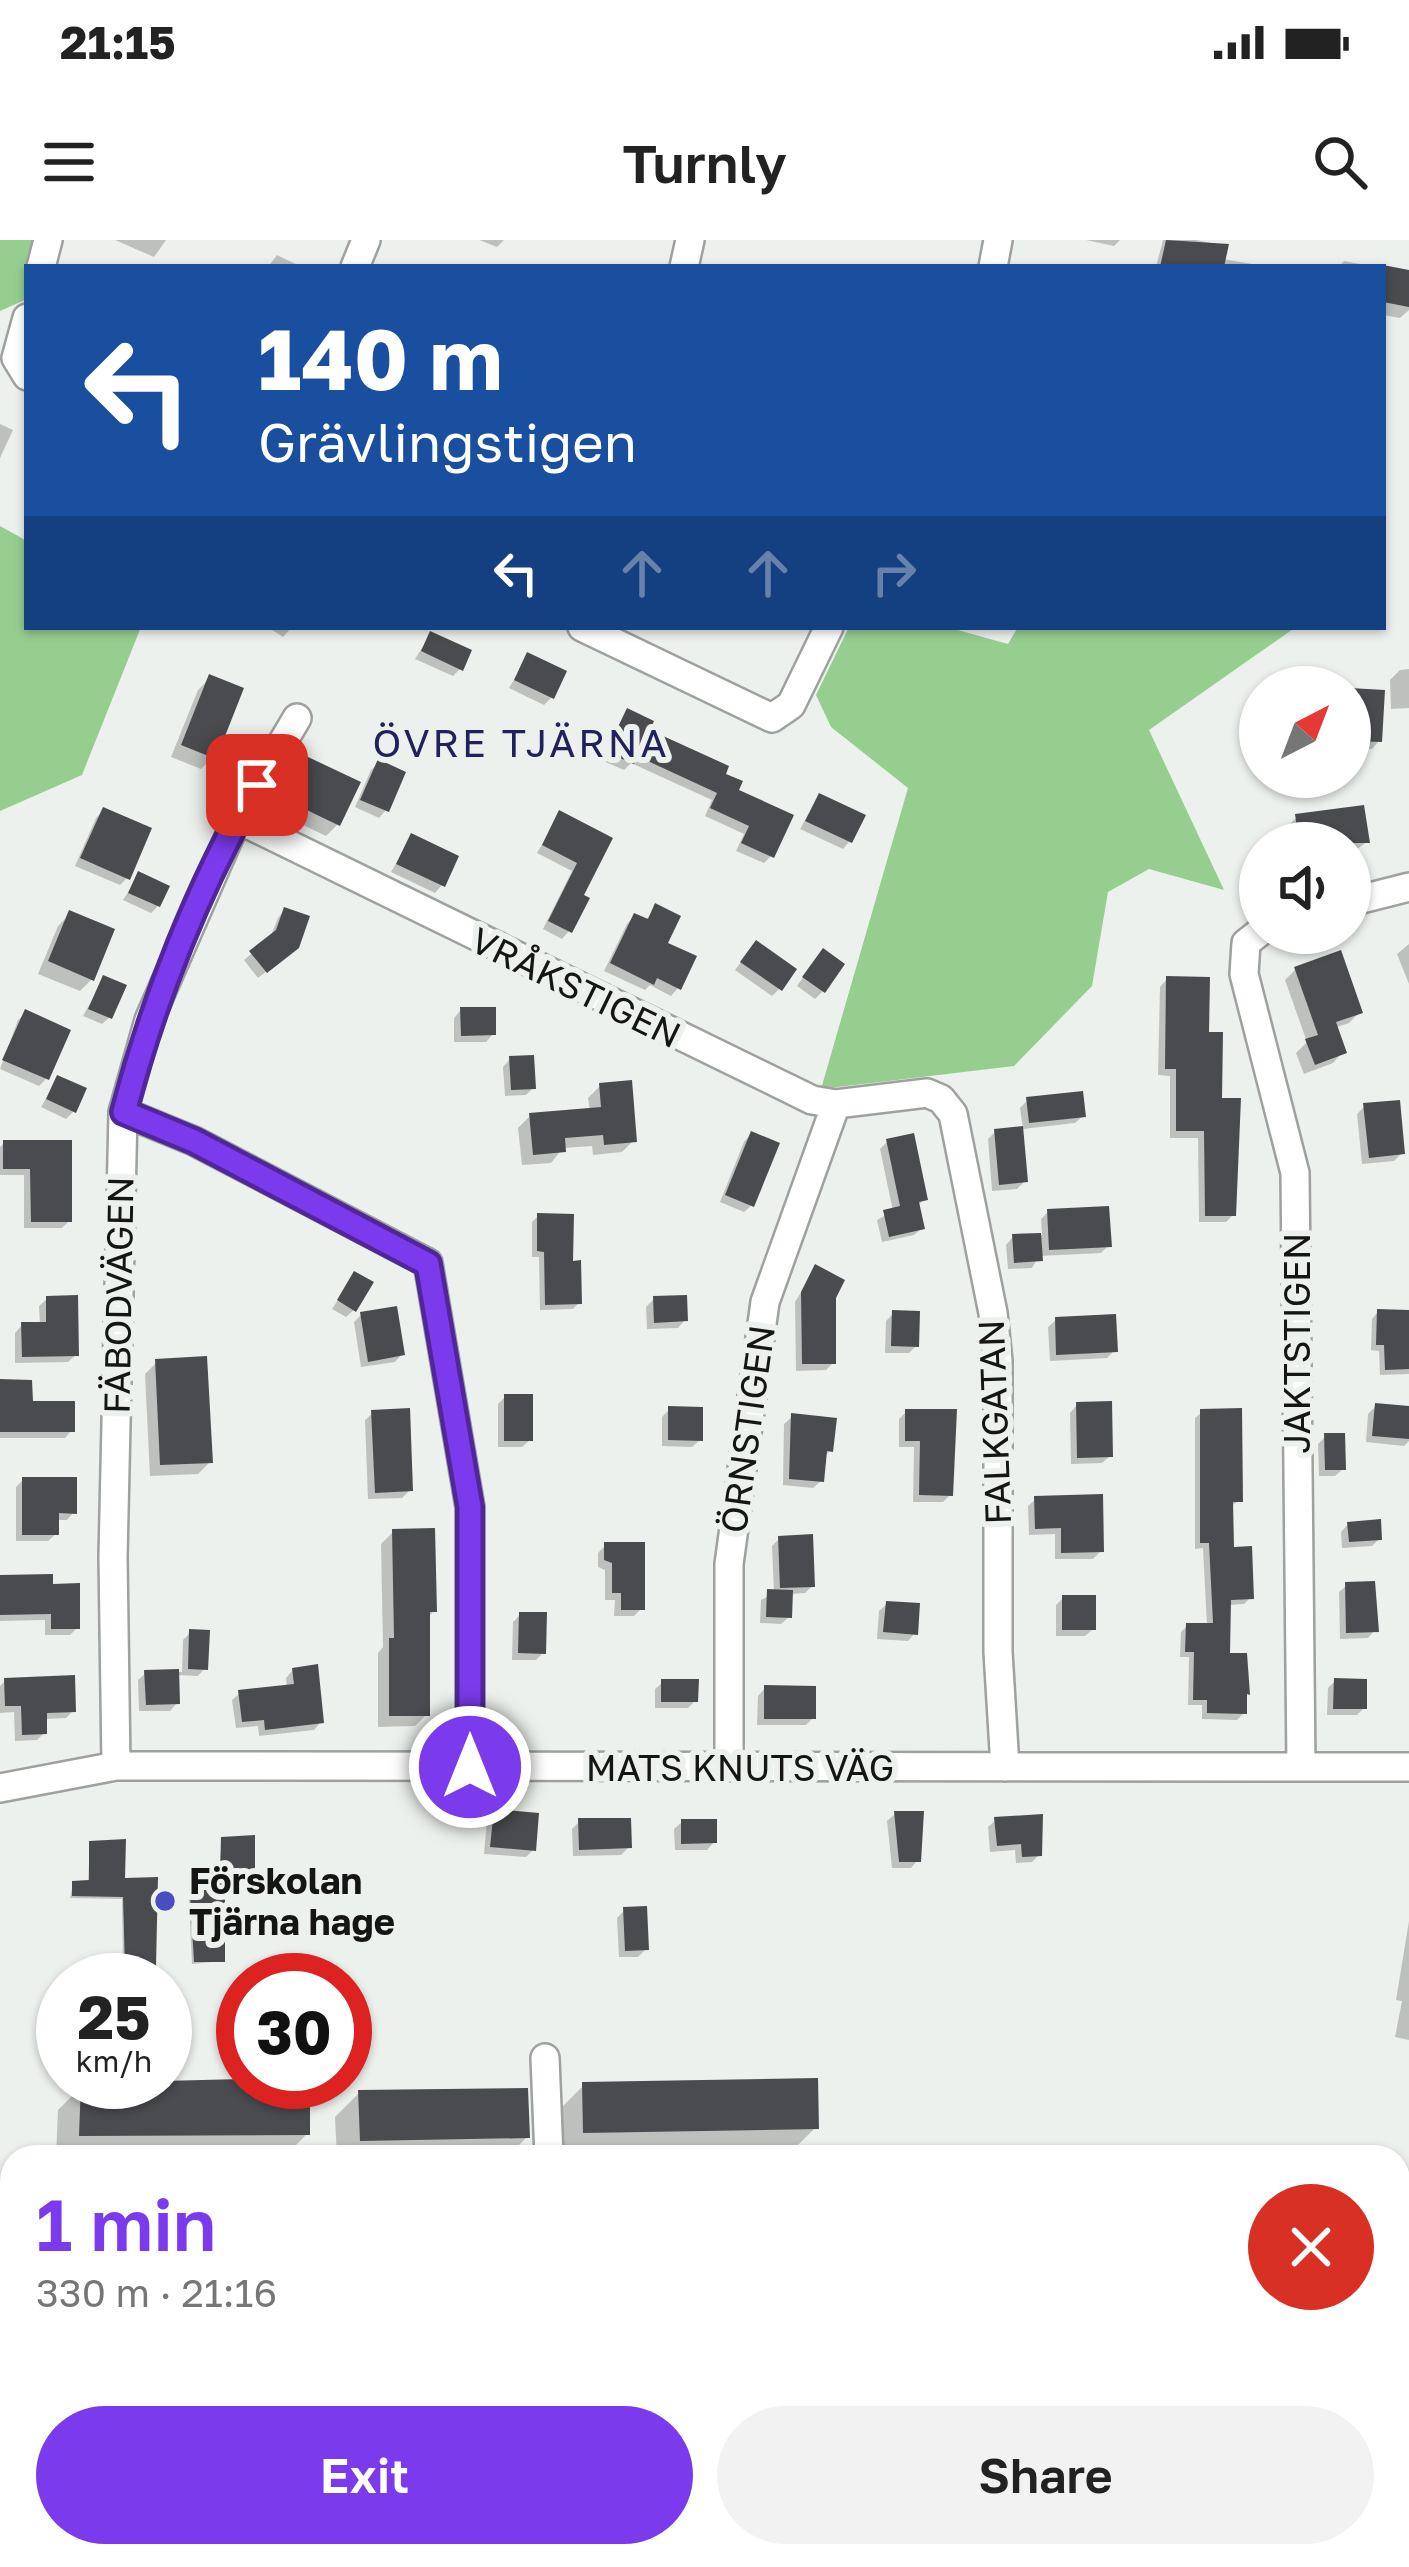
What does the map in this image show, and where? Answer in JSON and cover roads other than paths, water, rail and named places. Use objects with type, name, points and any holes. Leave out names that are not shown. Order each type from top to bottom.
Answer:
[{"type":"street","points":[[588,630],[772,718],[790,705],[828,630]]},
{"type":"street","name":"FÄBODVÄGEN","points":[[116,1766],[113,1557],[124,1112],[148,1020],[237,819],[296,718]]},
{"type":"street","name":"VRÅKSTIGEN","points":[[237,819],[812,1100],[836,1103],[927,1093]]},
{"type":"street","points":[[1371,897],[1409,887]]},
{"type":"street","name":"JAKTSTIGEN","points":[[1245,954],[1244,974],[1295,1173],[1300,1767]]},
{"type":"street","name":"FALKGATAN","points":[[927,1093],[941,1099],[953,1114],[993,1313],[998,1361],[998,1652],[1005,1767]]},
{"type":"street","name":"ÖRNSTIGEN","points":[[729,1767],[729,1564],[765,1302],[836,1103]]},
{"type":"street","points":[[124,1112],[194,1141],[428,1264],[470,1507],[470,1767]]},
{"type":"street","name":"MATS KNUTS VÄG","points":[[0,1788],[116,1766],[1409,1767]]},
{"type":"street","points":[[545,2058],[548,2145]]},
{"type":"place","name":"Förskolan Tjärna hage","points":[[165,1901]]},
{"type":"district","name":"ÖVRE TJÄRNA","points":[[521,742]]}]
